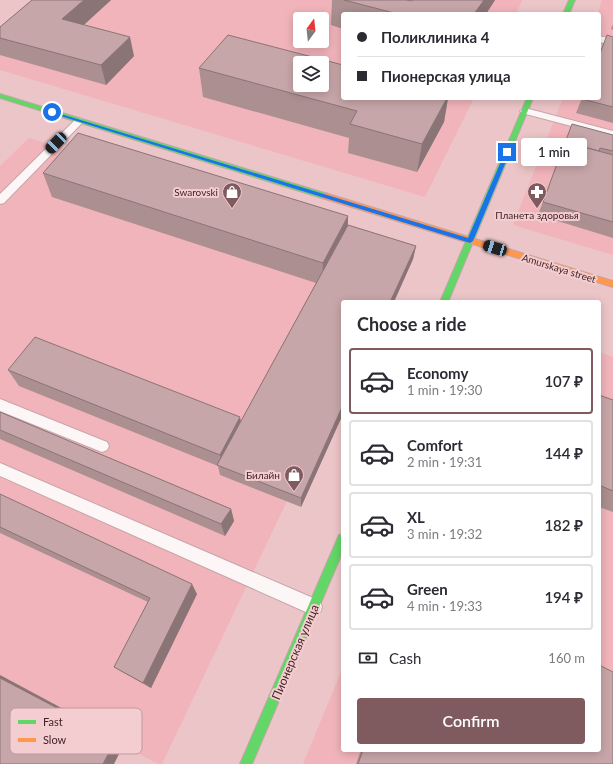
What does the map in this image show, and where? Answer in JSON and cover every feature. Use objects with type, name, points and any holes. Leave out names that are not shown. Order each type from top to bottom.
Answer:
[{"type":"street","points":[[567,12],[572,0]]},
{"type":"street","name":"Amurskaya street","points":[[0,96],[613,284]]},
{"type":"street","points":[[445,300],[529,100]]},
{"type":"street","name":"Пионерская улица","points":[[246,764],[341,544]]},
{"type":"lane","points":[[601,39],[613,42]]},
{"type":"lane","points":[[525,111],[613,134]]},
{"type":"lane","points":[[0,200],[79,121]]},
{"type":"lane","points":[[0,404],[102,446]]},
{"type":"lane","points":[[0,469],[314,607]]},
{"type":"shaded area","points":[[36,0],[522,0],[517,12],[341,12],[341,100],[473,100],[425,197],[0,70],[0,30]]},
{"type":"shaded area","points":[[602,0],[613,0],[613,255],[513,225],[562,100],[601,100],[601,12],[598,12]]},
{"type":"shaded area","points":[[29,138],[405,253],[346,300],[341,300],[341,387],[162,764],[158,764],[139,754],[142,754],[142,708],[53,708],[0,680],[0,166]]},
{"type":"shaded area","points":[[601,353],[613,357],[613,764],[303,764],[341,672],[341,752],[601,752]]},
{"type":"building","points":[[32,0],[84,0],[62,19],[130,37],[101,65],[0,38],[0,27]]},
{"type":"building","points":[[344,0],[484,0],[475,12],[390,12]]},
{"type":"building","points":[[228,35],[308,56],[293,56],[293,92],[329,92],[329,61],[341,64],[341,100],[446,100],[422,144],[350,124],[357,111],[199,68]]},
{"type":"building","points":[[607,35],[613,37],[613,107],[586,100],[601,100],[601,51]]},
{"type":"building","points":[[572,124],[613,135],[613,151],[600,148],[599,151],[565,142]]},
{"type":"building","points":[[78,133],[348,216],[323,263],[43,173]]},
{"type":"building","points":[[565,142],[613,155],[613,222],[543,202]]},
{"type":"building","points":[[348,225],[416,246],[391,300],[341,300],[341,409],[301,498],[217,465]]},
{"type":"building","points":[[35,337],[240,417],[220,455],[8,370]]},
{"type":"building","points":[[601,396],[613,400],[613,491],[601,486]]},
{"type":"building","points":[[0,412],[231,509],[221,524],[0,430]]},
{"type":"building","points":[[0,494],[192,584],[143,683],[114,667],[150,598],[0,527]]},
{"type":"building","points":[[601,666],[613,672],[613,764],[358,764],[362,752],[601,752]]},
{"type":"building","points":[[0,678],[57,708],[10,708],[10,754],[108,754],[103,764],[0,764]]},
{"type":"traffic: fast","points":[[567,12],[572,0]]},
{"type":"traffic: fast","points":[[0,96],[325,196]]},
{"type":"traffic: fast","points":[[445,300],[529,100]]},
{"type":"traffic: fast","points":[[246,764],[341,544]]},
{"type":"traffic: slow","points":[[325,196],[613,284]]},
{"type":"place","name":"Swarovski","points":[[232,209]]},
{"type":"place","name":"Планета здоровья","points":[[537,209]]},
{"type":"place","name":"Билайн","points":[[294,492]]},
{"type":"route","points":[[52,112],[470,241],[507,152]]}]
